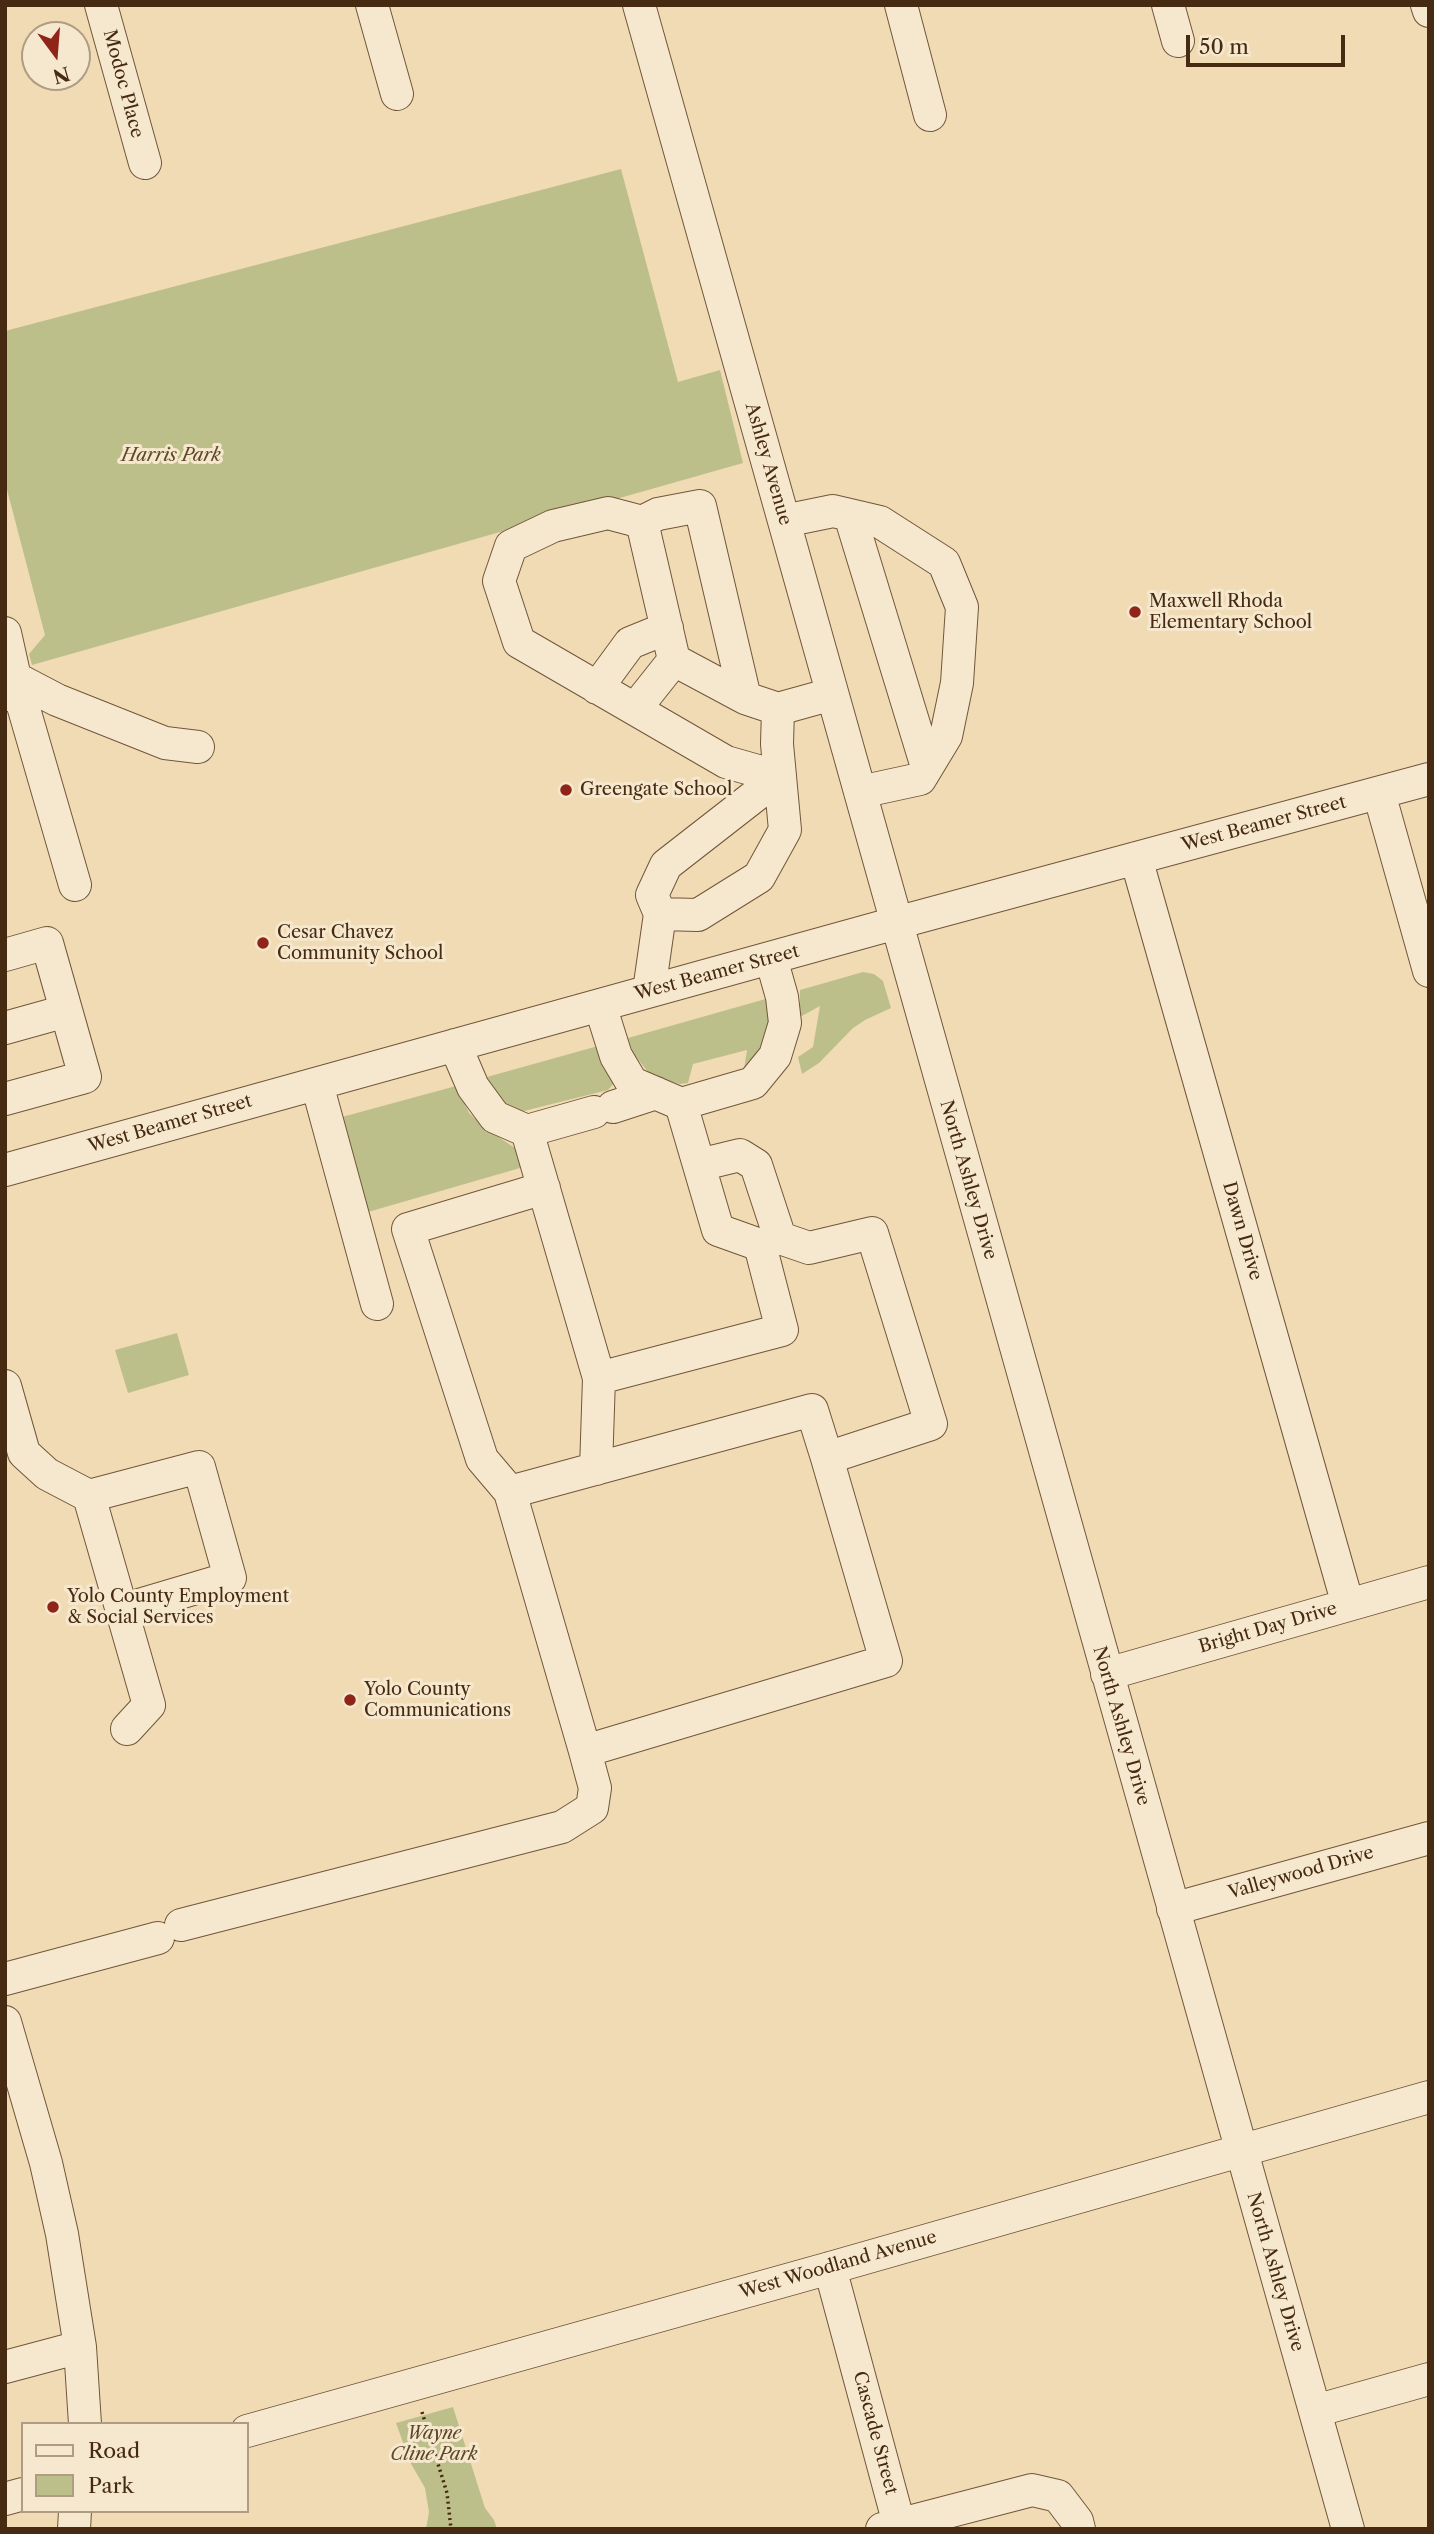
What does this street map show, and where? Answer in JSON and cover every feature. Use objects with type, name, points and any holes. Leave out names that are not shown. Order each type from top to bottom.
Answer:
[{"type":"street","name":"Modoc Place","points":[[101,5],[145,163]]},
{"type":"street","points":[[372,5],[397,94]]},
{"type":"street","name":"Ashley Avenue","points":[[639,5],[896,923]]},
{"type":"street","points":[[901,5],[930,115]]},
{"type":"street","points":[[1168,5],[1178,41]]},
{"type":"street","points":[[1427,5],[1429,11]]},
{"type":"street","points":[[745,698],[700,506],[658,514],[642,522],[608,513],[554,526],[511,546],[499,582],[519,642],[726,762],[779,777]]},
{"type":"street","points":[[784,521],[833,511],[880,522],[944,563],[962,607],[957,683],[946,736],[920,779],[860,792]]},
{"type":"street","points":[[850,515],[927,767]]},
{"type":"street","points":[[642,522],[674,660],[745,698],[778,709],[832,694]]},
{"type":"street","points":[[597,688],[630,643],[667,628]]},
{"type":"street","points":[[6,639],[10,687],[75,885]]},
{"type":"street","points":[[635,709],[674,660]]},
{"type":"street","points":[[10,687],[57,700],[165,743],[198,747]]},
{"type":"street","points":[[660,914],[698,915],[759,877],[785,830],[779,777],[778,709]]},
{"type":"street","points":[[649,992],[660,914],[652,895],[666,865],[779,777]]},
{"type":"street","name":"West Beamer Street","points":[[5,1170],[896,923],[1429,779]]},
{"type":"street","points":[[1379,793],[1429,971]]},
{"type":"street","name":"Dawn Drive","points":[[1136,858],[1348,1605]]},
{"type":"street","name":"North Ashley Drive","points":[[896,923],[1348,2529]]},
{"type":"street","points":[[5,955],[47,943],[85,1077],[5,1099]]},
{"type":"street","points":[[455,1045],[473,1087],[495,1117],[527,1131],[603,1110],[753,1083],[775,1056],[785,1023],[782,997],[771,958]]},
{"type":"street","points":[[600,1005],[616,1056],[632,1083],[668,1098],[699,1165],[718,1230],[809,1248],[872,1233],[931,1424],[827,1458]]},
{"type":"street","points":[[5,1028],[66,1011]]},
{"type":"street","points":[[317,1084],[377,1304]]},
{"type":"street","points":[[527,1131],[599,1378],[596,1469]]},
{"type":"street","points":[[599,1378],[782,1330],[756,1165],[740,1156],[699,1165]]},
{"type":"street","points":[[5,1979],[169,1931],[562,1827],[592,1808],[595,1787],[510,1492],[482,1459],[408,1229],[544,1188]]},
{"type":"street","points":[[5,1386],[24,1453],[47,1474],[89,1496],[199,1467],[230,1578],[122,1609]]},
{"type":"street","points":[[510,1492],[812,1409],[886,1661],[585,1751]]},
{"type":"street","points":[[89,1496],[149,1704],[127,1729]]},
{"type":"street","name":"Bright Day Drive","points":[[1107,1674],[1429,1582]]},
{"type":"street","name":"Valleywood Drive","points":[[1172,1909],[1429,1838]]},
{"type":"street","points":[[5,2022],[46,2163],[62,2234],[80,2347],[85,2422]]},
{"type":"street","name":"West Woodland Avenue","points":[[248,2431],[1429,2097]]},
{"type":"street","name":"Cascade Street","points":[[830,2268],[891,2526],[1032,2490],[1058,2496],[1077,2521],[1079,2529]]},
{"type":"street","points":[[5,2367],[80,2347]]},
{"type":"street","points":[[1315,2410],[1429,2379]]},
{"type":"path","points":[[422,2412],[447,2493],[451,2529]]},
{"type":"green space","name":"Harris Park","points":[[621,169],[678,382],[720,370],[743,463],[32,665],[29,654],[45,635],[5,482],[5,331]]},
{"type":"green space","points":[[863,972],[874,974],[883,981],[891,1008],[853,1028],[819,1063],[802,1074],[798,1057],[813,1047],[820,1006],[800,1017],[800,990]]},
{"type":"green space","points":[[769,998],[770,1031],[757,1056],[744,1069],[747,1050],[693,1064],[688,1083],[680,1084],[648,1072],[633,1053],[628,1038]]},
{"type":"green space","points":[[598,1046],[614,1083],[608,1090],[524,1111],[508,1108],[492,1092],[487,1077]]},
{"type":"green space","points":[[456,1086],[469,1113],[485,1128],[518,1150],[527,1166],[368,1212],[342,1117]]},
{"type":"green space","points":[[177,1333],[189,1375],[128,1393],[115,1350]]},
{"type":"green space","name":"Wayne Cline Park","points":[[453,2407],[485,2508],[497,2529],[426,2529],[429,2512],[425,2488],[410,2462],[396,2423]]},
{"type":"place","name":"Maxwell Rhoda Elementary School","points":[[1135,612]]},
{"type":"place","name":"Greengate School","points":[[566,790]]},
{"type":"place","name":"Cesar Chavez Community School","points":[[263,943]]},
{"type":"place","name":"Yolo County Employment & Social Services","points":[[53,1607]]},
{"type":"place","name":"Yolo County Communications","points":[[350,1700]]}]
